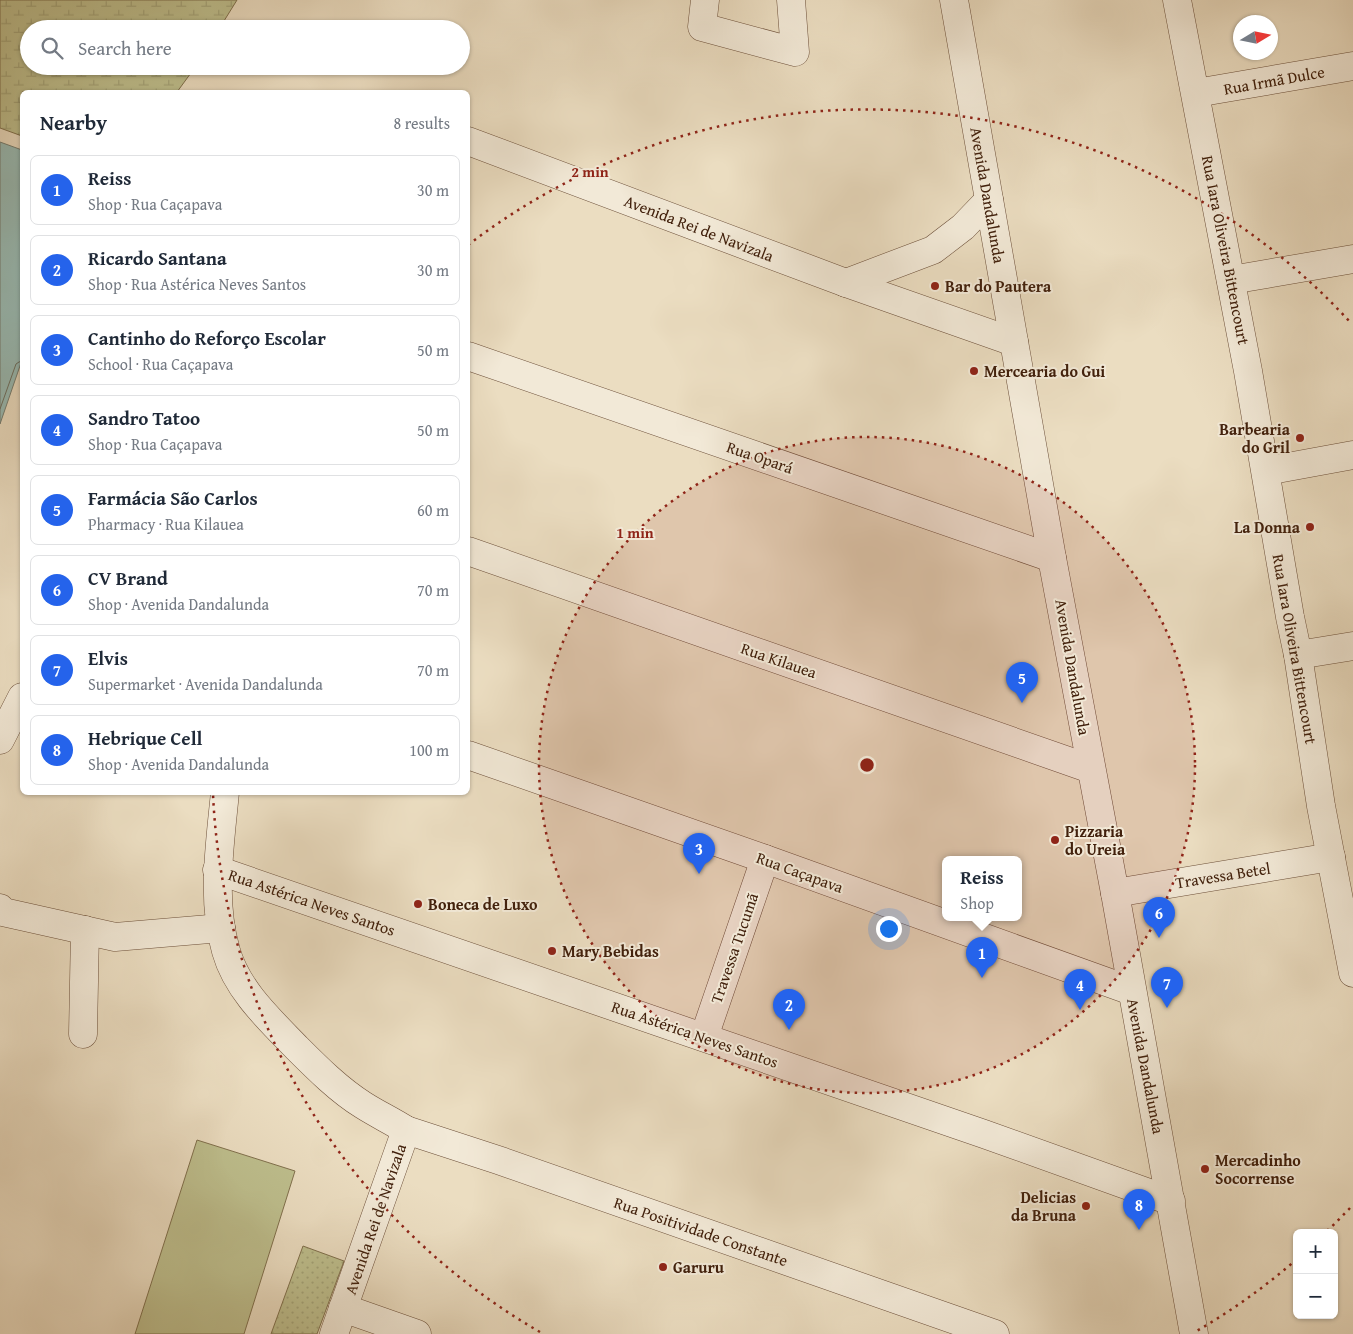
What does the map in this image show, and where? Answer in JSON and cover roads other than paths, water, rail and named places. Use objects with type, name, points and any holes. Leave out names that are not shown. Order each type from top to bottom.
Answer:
[{"type":"street","points":[[705,0],[702,26],[795,52],[791,0]]},
{"type":"street","name":"Avenida Dandalunda","points":[[954,0],[1052,558],[1116,893],[1194,1334]]},
{"type":"street","name":"Rua Iara Oliveira Bittencourt","points":[[1177,0],[1232,280],[1298,655],[1321,806],[1353,973]]},
{"type":"street","name":"Rua Irmã Dulce","points":[[1196,93],[1353,66]]},
{"type":"street","name":"Avenida Rei de Navizala","points":[[470,142],[846,283],[1014,342]]},
{"type":"street","points":[[846,283],[933,250],[963,227],[989,200]]},
{"type":"street","points":[[1232,280],[1353,259]]},
{"type":"street","name":"Rua Opará","points":[[470,357],[1052,558]]},
{"type":"street","points":[[1266,471],[1353,455]]},
{"type":"street","name":"Rua Kilauea","points":[[470,552],[1091,769]]},
{"type":"street","points":[[1298,655],[1353,646]]},
{"type":"street","points":[[0,740],[20,701]]},
{"type":"street","name":"Rua Caçapava","points":[[470,756],[1132,991]]},
{"type":"street","name":"Avenida Rei de Navizala","points":[[225,795],[217,870],[218,898],[226,952],[234,972],[267,1018],[322,1073],[362,1105],[406,1130],[334,1334]]},
{"type":"street","name":"Travessa Betel","points":[[1116,893],[1331,857]]},
{"type":"street","name":"Travessa Tucumã","points":[[704,1037],[765,859]]},
{"type":"street","name":"Rua Astérica Neves Santos","points":[[217,870],[984,1134],[1171,1201]]},
{"type":"street","points":[[0,908],[2,912],[115,937],[221,928]]},
{"type":"street","points":[[83,1034],[85,930]]},
{"type":"street","name":"Rua Positividade Constante","points":[[406,1130],[498,1160],[994,1334]]},
{"type":"street","points":[[343,1308],[417,1334]]},
{"type":"water","points":[[0,142],[20,149],[20,366],[0,424]]},
{"type":"place","name":"Bar do Pautera","points":[[935,286]]},
{"type":"place","name":"Mercearia do Gui","points":[[974,371]]},
{"type":"place","name":"Barbearia do Gril","points":[[1300,438]]},
{"type":"place","name":"La Donna","points":[[1310,527]]},
{"type":"place","name":"Farmácia São Carlos","points":[[1022,703]]},
{"type":"place","name":"Pizzaria do Ureia","points":[[1055,840]]},
{"type":"place","name":"Cantinho do Reforço Escolar","points":[[699,874]]},
{"type":"place","name":"Boneca de Luxo","points":[[418,904]]},
{"type":"place","name":"CV Brand","points":[[1159,938]]},
{"type":"place","name":"Mary Bebidas","points":[[552,951]]},
{"type":"place","name":"Reiss","points":[[982,978]]},
{"type":"place","name":"Elvis","points":[[1167,1008]]},
{"type":"place","name":"Sandro Tatoo","points":[[1080,1010]]},
{"type":"place","name":"Ricardo Santana","points":[[789,1030]]},
{"type":"place","name":"Mercadinho Socorrense","points":[[1205,1169]]},
{"type":"place","name":"Delicias da Bruna","points":[[1086,1206]]},
{"type":"place","name":"Hebrique Cell","points":[[1139,1230]]},
{"type":"place","name":"Garuru","points":[[663,1267]]}]
